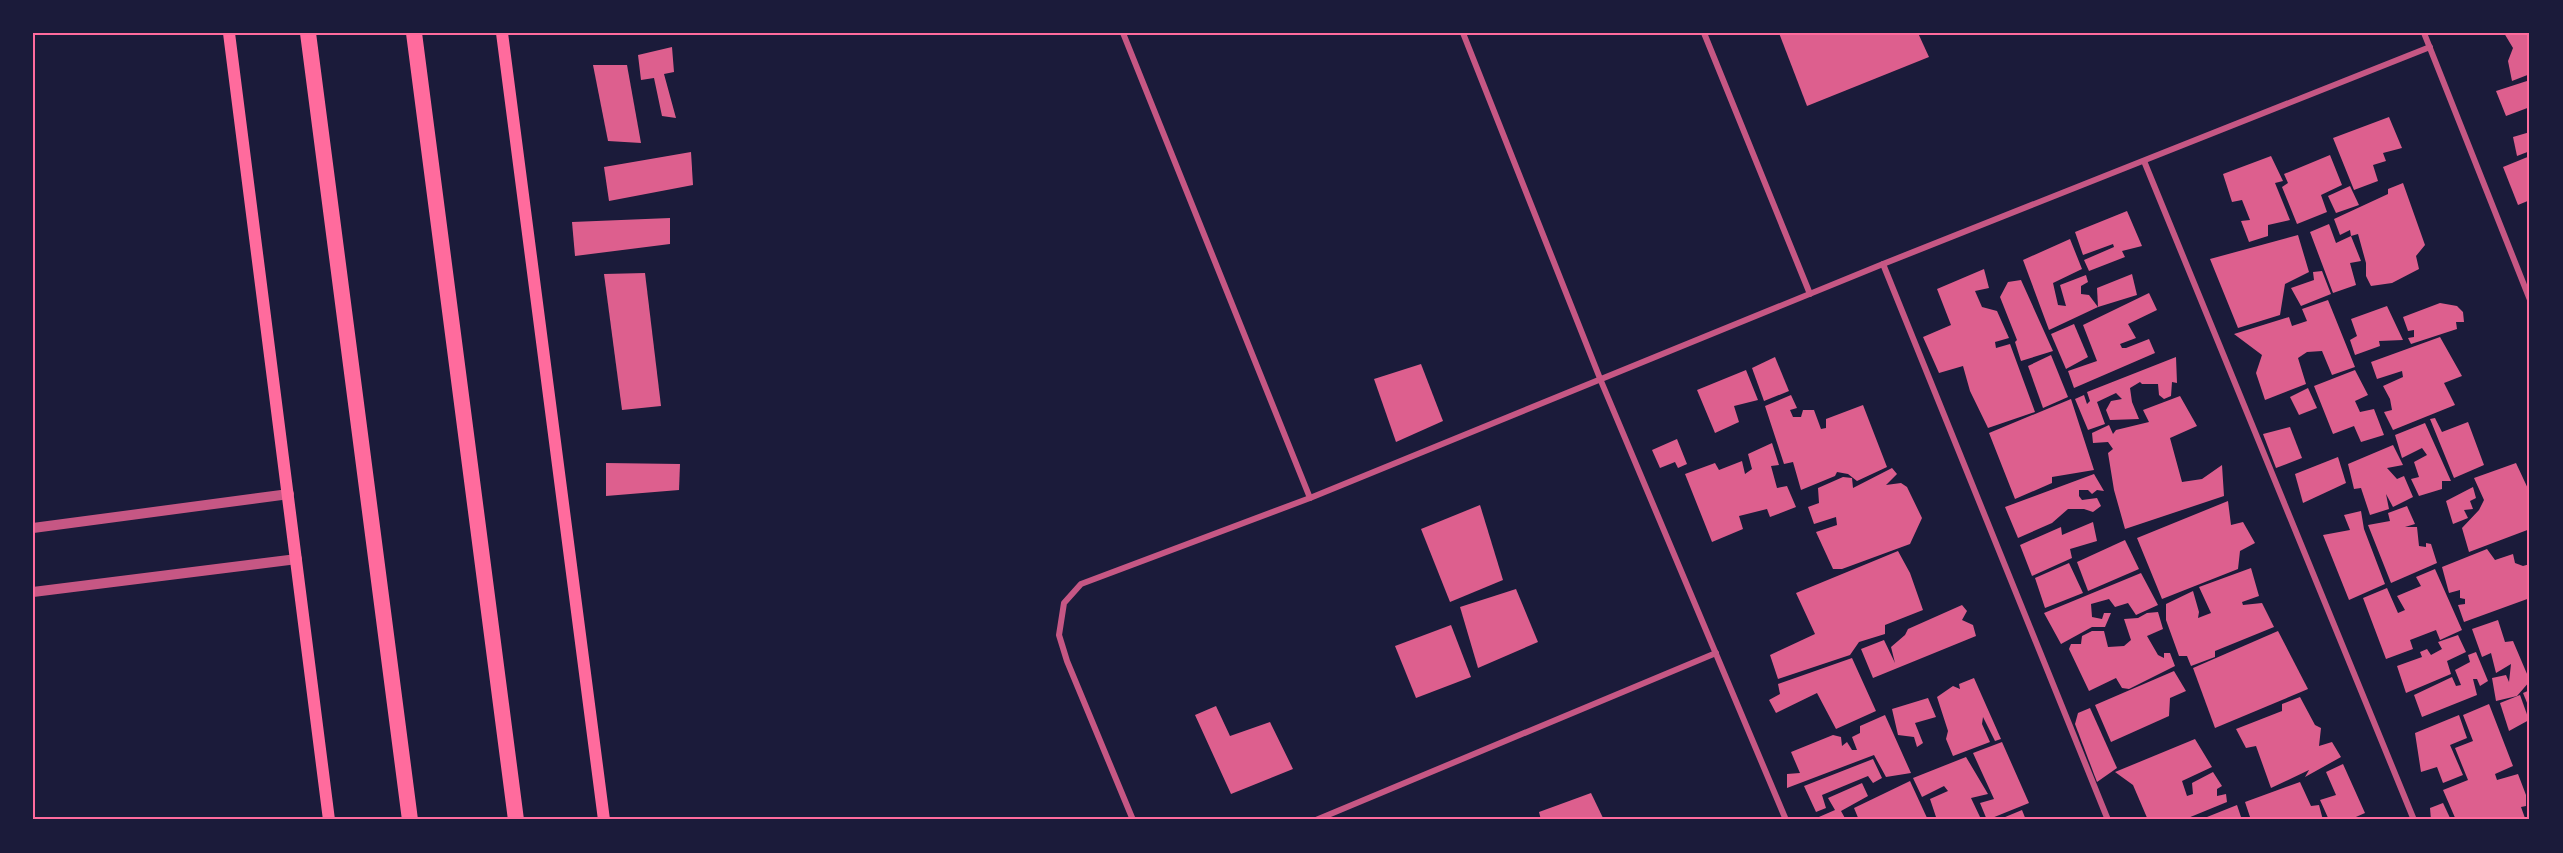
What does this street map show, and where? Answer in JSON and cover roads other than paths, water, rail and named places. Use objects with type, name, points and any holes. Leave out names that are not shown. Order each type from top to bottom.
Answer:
[{"type":"highway","points":[[308,33],[410,820]]},
{"type":"highway","points":[[414,33],[516,820]]},
{"type":"main road","points":[[229,33],[329,820]]},
{"type":"main road","points":[[502,33],[604,820]]},
{"type":"street","points":[[1123,33],[1310,498]]},
{"type":"street","points":[[1463,33],[1601,381],[1786,820]]},
{"type":"street","points":[[1704,33],[1810,294]]},
{"type":"street","points":[[2424,33],[2530,300]]},
{"type":"street","points":[[1133,820],[1067,661],[1059,634],[1064,603],[1081,584],[1310,498],[1883,264],[2430,47]]},
{"type":"street","points":[[2144,161],[2414,820]]},
{"type":"street","points":[[1883,264],[2108,820]]},
{"type":"street","points":[[33,528],[289,494]]},
{"type":"street","points":[[33,592],[297,559]]},
{"type":"street","points":[[1316,820],[1716,653]]}]
